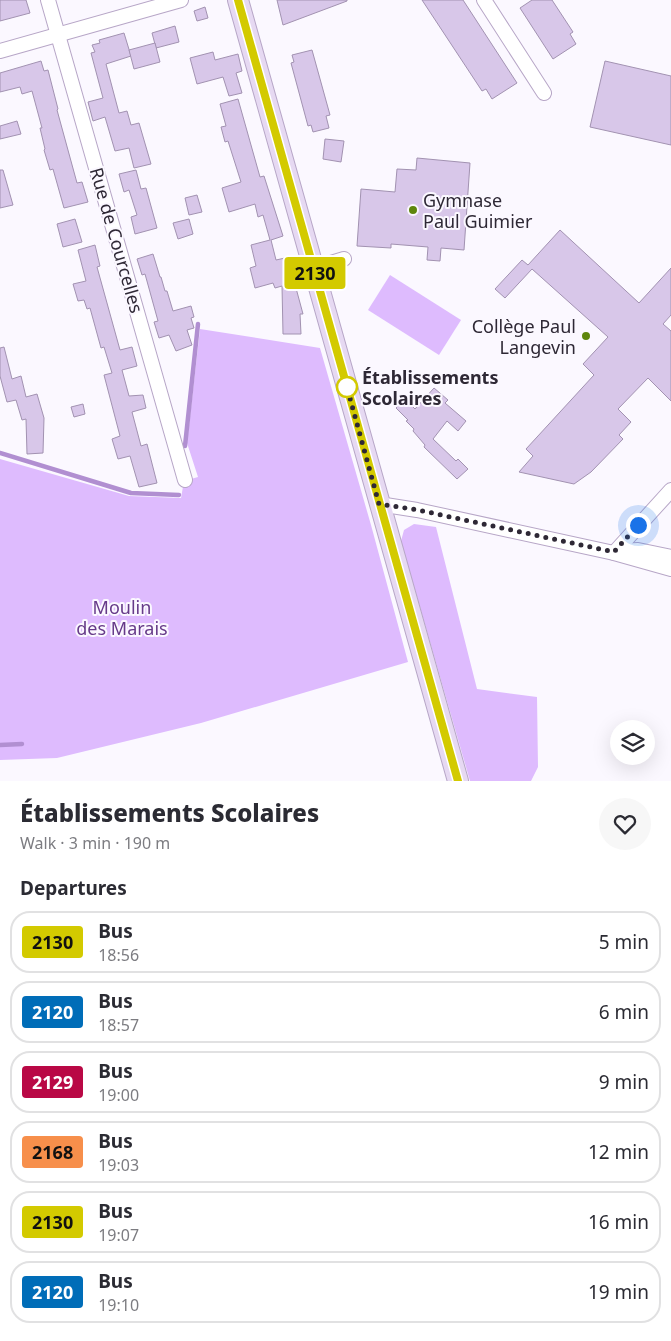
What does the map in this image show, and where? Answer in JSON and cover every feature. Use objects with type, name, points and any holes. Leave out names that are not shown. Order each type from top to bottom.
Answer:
[{"type":"main road","points":[[238,0],[458,781]]},
{"type":"street","name":"Rue de Courcelles","points":[[48,0],[185,480]]},
{"type":"street","points":[[0,50],[180,0]]},
{"type":"street","points":[[484,0],[544,93]]},
{"type":"street","points":[[314,268],[344,259]]},
{"type":"street","points":[[614,552],[671,490]]},
{"type":"street","points":[[379,504],[418,510],[614,552],[671,569]]},
{"type":"street","points":[[614,552],[638,550],[671,557]]},
{"type":"green space","points":[[390,275],[461,320],[439,355],[368,310]]},
{"type":"green space","name":"Moulin des Marais","points":[[200,329],[320,348],[408,662],[201,723],[57,758],[0,760],[0,459],[129,496],[181,498],[184,481],[198,477],[187,443]]},
{"type":"green space","points":[[414,524],[436,527],[477,689],[537,697],[538,767],[531,781],[470,781],[401,541],[404,530]]},
{"type":"building","points":[[0,0],[26,0],[30,13],[0,21]]},
{"type":"building","points":[[277,0],[347,0],[347,1],[283,25]]},
{"type":"building","points":[[422,0],[463,0],[517,83],[492,99],[486,89],[482,91]]},
{"type":"building","points":[[532,0],[552,0],[573,32],[570,34],[576,44],[553,59],[520,8]]},
{"type":"building","points":[[205,7],[208,18],[197,21],[194,11]]},
{"type":"building","points":[[175,26],[179,42],[156,48],[152,33]]},
{"type":"building","points":[[124,33],[131,56],[106,64],[119,113],[127,111],[131,125],[139,123],[151,164],[134,168],[129,148],[115,151],[105,117],[93,121],[88,102],[103,98],[91,53],[95,52],[92,45],[100,43],[99,40]]},
{"type":"building","points":[[155,43],[160,62],[134,69],[129,50]]},
{"type":"building","points":[[312,50],[330,115],[326,116],[329,128],[313,132],[311,125],[308,126],[291,63],[294,62],[292,55]]},
{"type":"building","points":[[213,52],[215,60],[238,54],[242,71],[236,73],[242,93],[229,96],[223,77],[197,84],[190,58]]},
{"type":"building","points":[[41,61],[44,71],[48,70],[77,183],[82,182],[88,202],[64,208],[53,169],[50,170],[44,150],[40,128],[42,128],[32,91],[22,94],[20,87],[0,92],[0,73]]},
{"type":"building","points":[[605,61],[671,76],[671,145],[590,127]]},
{"type":"building","points":[[238,99],[260,177],[264,176],[283,236],[271,240],[276,260],[285,258],[293,277],[303,314],[300,314],[301,334],[283,334],[282,286],[275,288],[273,283],[255,288],[250,268],[256,266],[251,245],[270,240],[263,215],[258,217],[255,204],[229,212],[222,188],[241,182],[228,141],[225,142],[221,127],[226,126],[220,104]]},
{"type":"building","points":[[17,121],[21,134],[0,139],[0,126]]},
{"type":"building","points":[[325,139],[344,141],[341,162],[323,159]]},
{"type":"building","name":"Gymnase Paul Guimier","points":[[417,158],[470,163],[464,250],[441,248],[440,261],[427,260],[428,247],[391,244],[391,248],[357,246],[361,189],[395,192],[397,169],[416,170]]},
{"type":"building","points":[[0,170],[3,170],[13,205],[0,208]]},
{"type":"building","points":[[136,170],[141,189],[146,188],[157,228],[135,234],[131,217],[137,215],[129,190],[124,192],[119,174]]},
{"type":"building","points":[[197,195],[202,212],[189,215],[185,198]]},
{"type":"building","points":[[75,219],[82,242],[63,247],[57,224]]},
{"type":"building","points":[[189,219],[193,234],[178,239],[173,223]]},
{"type":"building","points":[[560,230],[639,303],[671,268],[671,315],[663,324],[671,331],[671,401],[648,378],[618,409],[631,422],[619,435],[623,439],[591,472],[574,484],[519,472],[533,456],[526,449],[594,375],[583,364],[608,337],[532,269],[505,298],[495,289],[522,260],[528,265]]},
{"type":"building","points":[[95,245],[100,266],[97,267],[120,350],[132,347],[137,366],[122,370],[129,396],[143,395],[146,408],[132,412],[141,446],[147,444],[157,483],[139,487],[130,456],[118,459],[112,439],[120,436],[104,375],[112,373],[104,347],[101,348],[90,308],[87,309],[84,300],[78,301],[73,284],[86,281],[78,250]]},
{"type":"building","points":[[153,254],[173,311],[191,306],[194,317],[191,318],[194,328],[187,330],[192,345],[176,351],[169,335],[159,338],[154,322],[158,321],[145,274],[142,275],[137,259]]},
{"type":"building","points":[[4,347],[12,379],[21,376],[26,397],[37,394],[44,418],[43,453],[27,454],[26,419],[22,420],[16,400],[7,402],[0,376],[0,348]]},
{"type":"building","points":[[434,388],[448,400],[445,403],[466,421],[458,431],[447,421],[433,439],[456,461],[458,459],[468,469],[457,479],[424,447],[425,445],[413,431],[414,429],[406,421],[408,420],[396,408],[405,399],[415,409]]},
{"type":"building","points":[[83,404],[85,414],[74,417],[71,407]]},
{"type":"waterway","points":[[185,446],[198,324]]},
{"type":"waterway","points":[[0,453],[131,493],[179,495]]},
{"type":"waterway","points":[[0,745],[22,744]]},
{"type":"bus line","name":"2130","points":[[238,0],[458,781]]},
{"type":"place","name":"Gymnase Paul Guimier","points":[[413,210]]},
{"type":"place","name":"Collège Paul Langevin","points":[[586,336]]},
{"type":"place","name":"Établissements Scolaires","points":[[347,387]]},
{"type":"route","points":[[347,387],[345,380],[379,504],[418,510],[485,526],[614,552],[638,525]]}]
